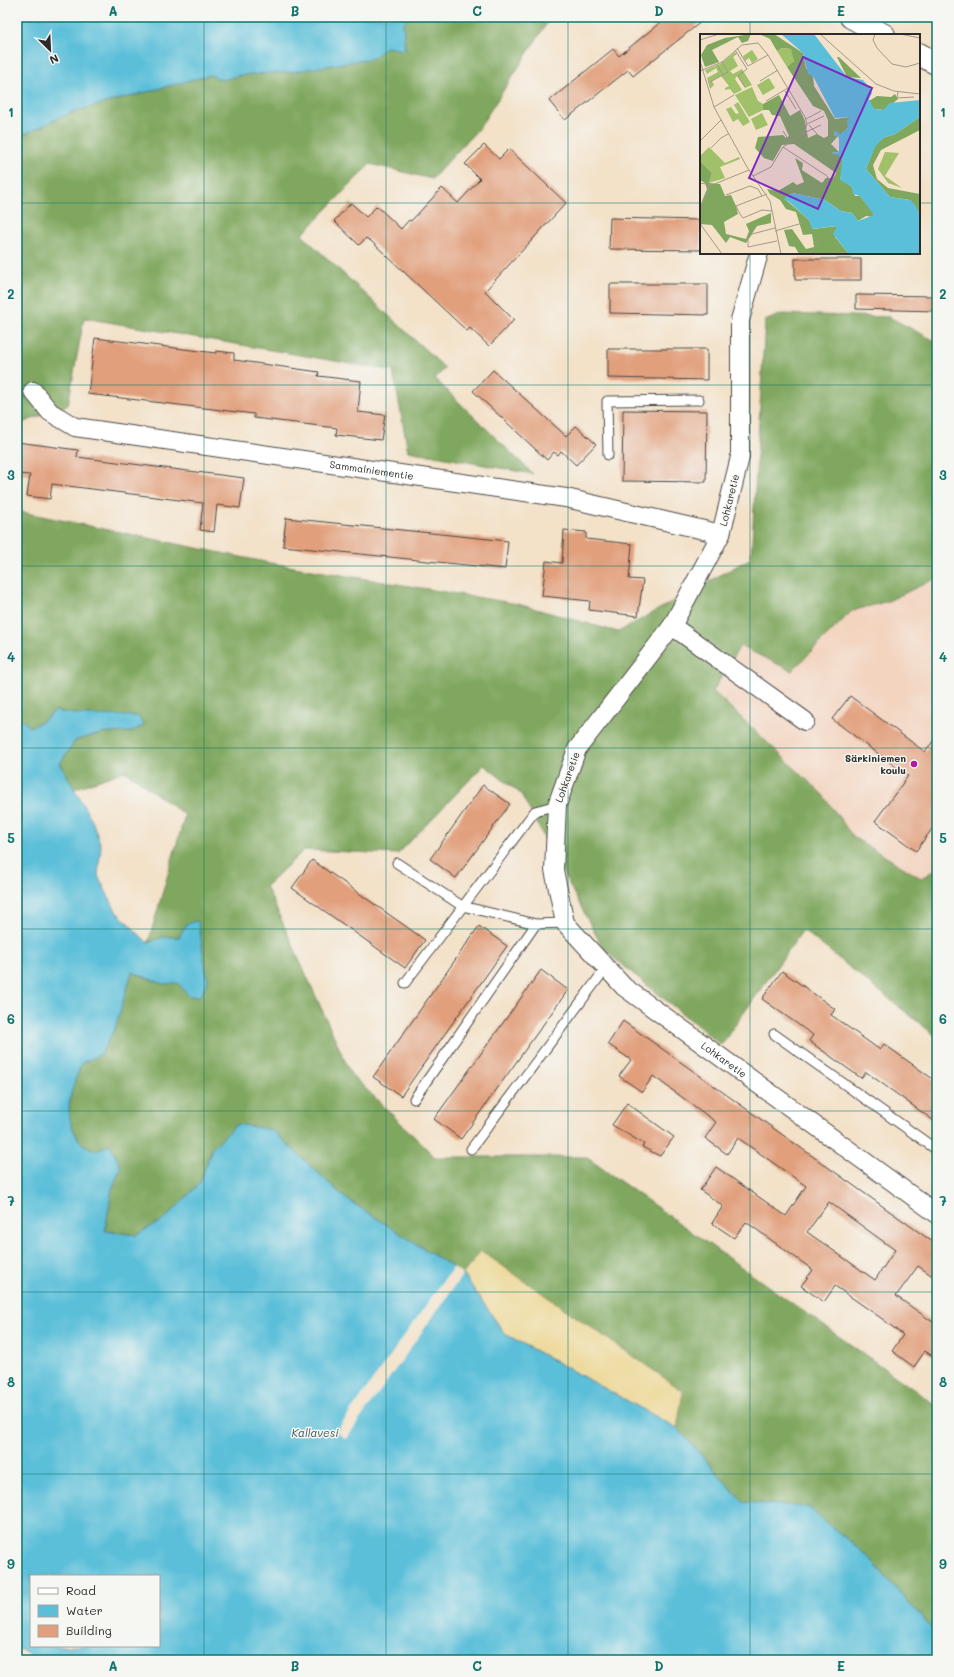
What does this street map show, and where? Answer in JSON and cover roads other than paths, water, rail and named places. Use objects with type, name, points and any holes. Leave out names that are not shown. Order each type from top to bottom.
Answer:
[{"type":"street","points":[[851,17],[882,34]]},
{"type":"street","points":[[920,55],[937,64]]},
{"type":"street","name":"Lohkaretie","points":[[759,254],[740,320],[740,457],[721,534],[672,626],[577,749],[557,805],[554,870],[565,923],[624,987],[937,1214]]},
{"type":"street","name":"Sammalniementie","points":[[33,391],[50,412],[75,427],[566,498],[721,534]]},
{"type":"street","points":[[672,626],[805,721]]},
{"type":"lane","points":[[608,455],[607,401],[699,400]]},
{"type":"lane","points":[[405,983],[534,811],[557,805]]},
{"type":"lane","points":[[396,863],[462,906],[536,924],[565,923]]},
{"type":"lane","points":[[414,1099],[536,924]]},
{"type":"lane","points":[[471,1149],[606,968]]},
{"type":"lane","points":[[774,1034],[937,1150]]},
{"type":"water","points":[[17,17],[408,17],[403,24],[405,50],[385,47],[374,58],[292,72],[241,75],[222,80],[210,75],[72,112],[25,134],[17,134]]},
{"type":"water","name":"Kallavesi","points":[[55,711],[84,715],[138,716],[144,725],[132,732],[104,733],[76,740],[60,763],[93,823],[101,846],[98,876],[116,911],[148,943],[163,937],[179,937],[187,923],[198,921],[208,980],[201,996],[189,996],[178,983],[163,984],[132,972],[115,1028],[101,1054],[82,1063],[74,1082],[71,1092],[69,1111],[70,1121],[80,1142],[95,1151],[110,1144],[121,1167],[112,1189],[105,1231],[136,1235],[165,1219],[200,1183],[212,1148],[237,1124],[272,1130],[345,1198],[463,1274],[505,1334],[677,1428],[743,1502],[808,1507],[866,1555],[937,1634],[937,1660],[36,1660],[17,1647],[17,715],[30,727],[43,721]]},
{"type":"place","name":"Särkiniemen koulu","points":[[914,764]]}]
